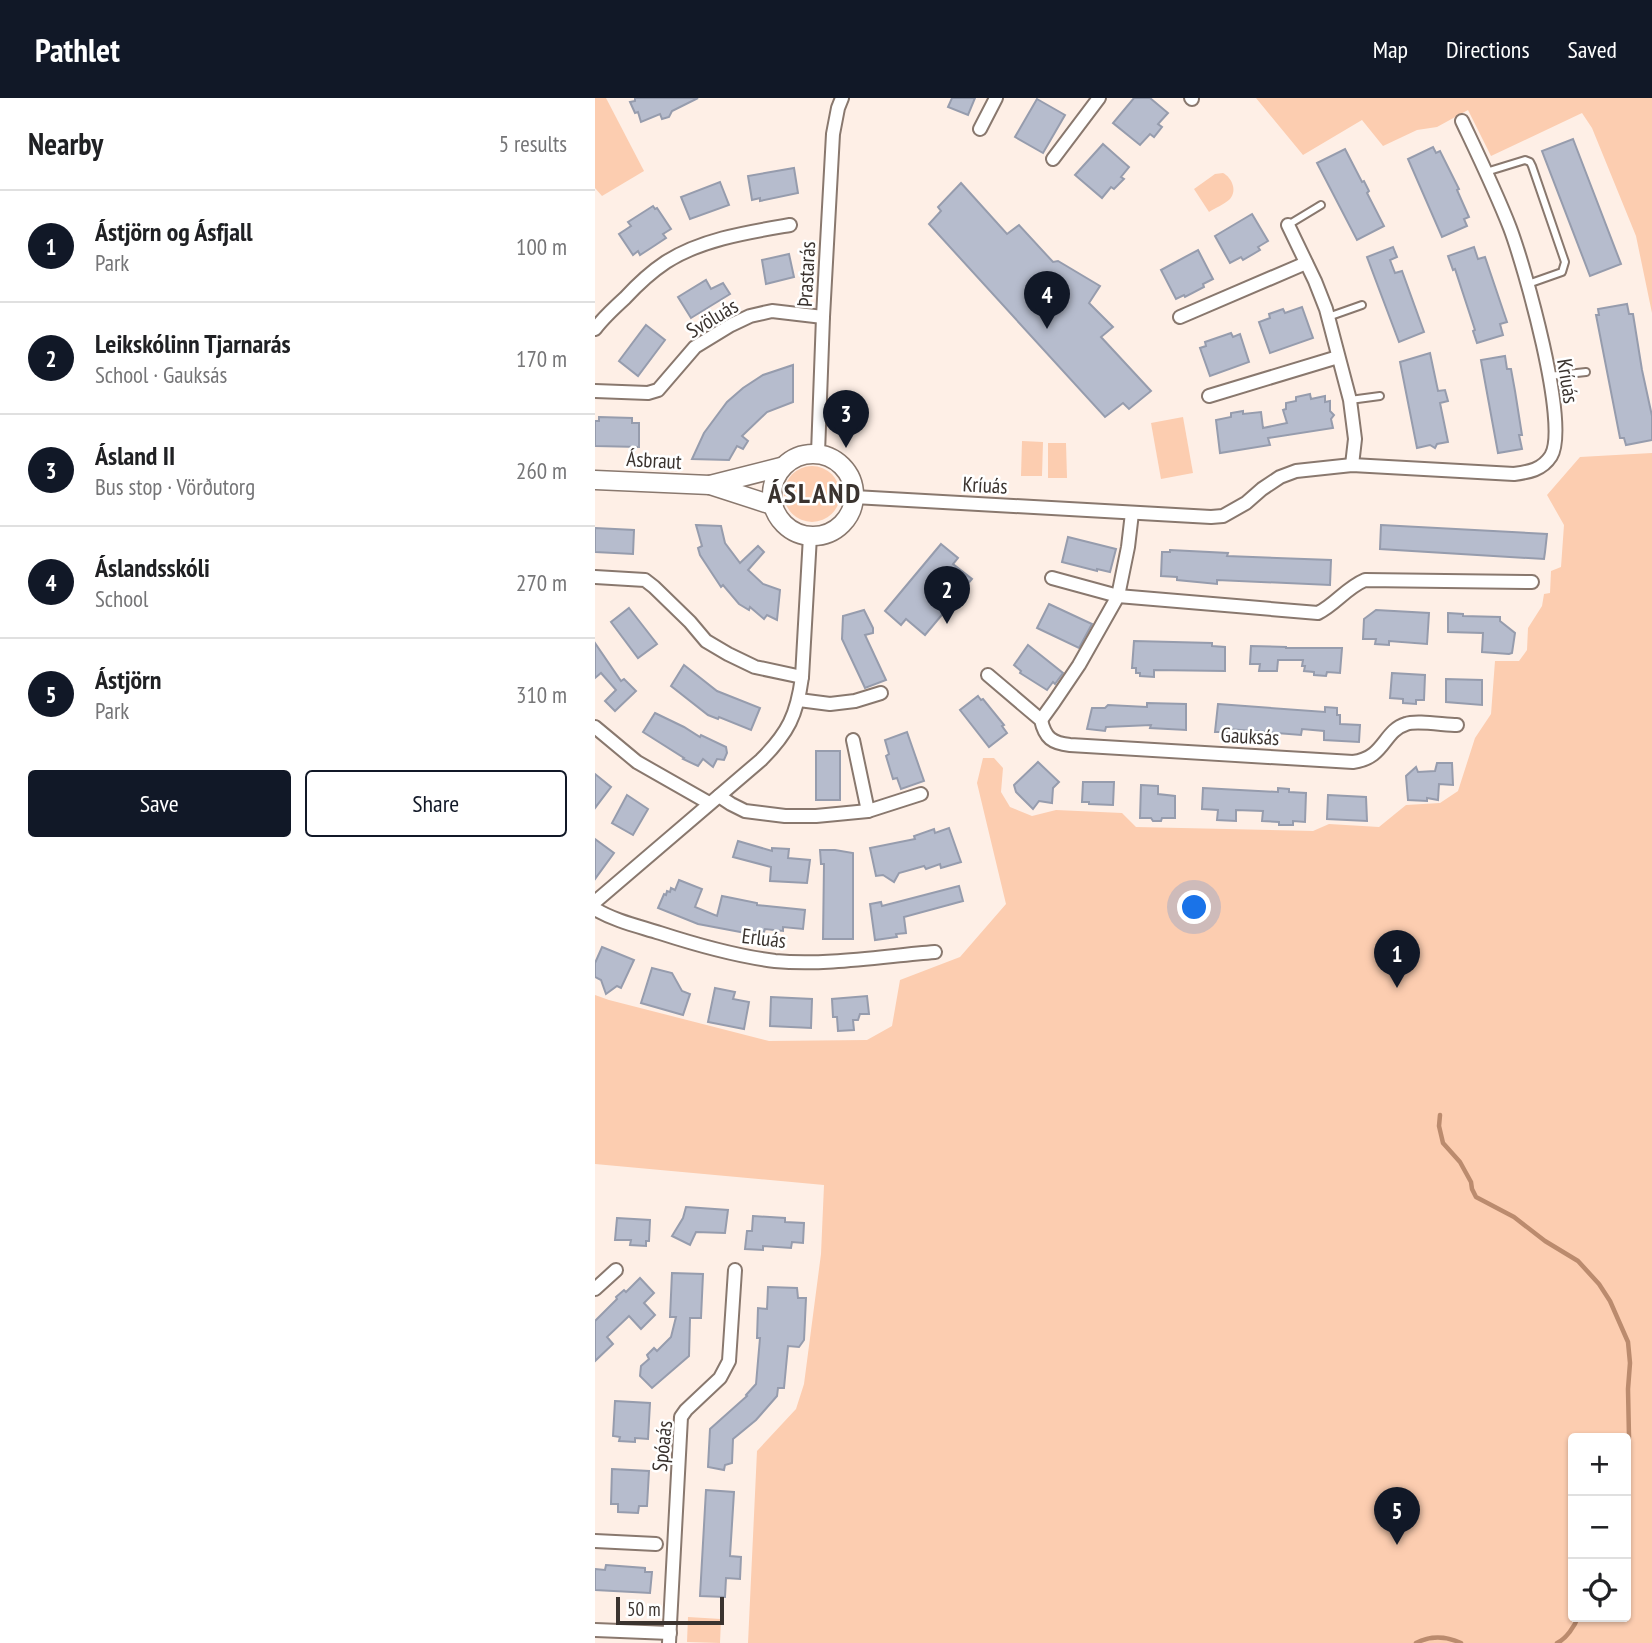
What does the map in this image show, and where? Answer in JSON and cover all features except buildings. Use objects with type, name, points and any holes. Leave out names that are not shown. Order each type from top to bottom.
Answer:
[{"type":"street","name":"Þrastarás","points":[[818,453],[833,134],[842,98]]},
{"type":"street","points":[[980,129],[996,98]]},
{"type":"street","points":[[1053,159],[1099,98]]},
{"type":"street","name":"Kríuás","points":[[854,497],[1211,517],[1223,516],[1246,503],[1280,477],[1296,471],[1352,465],[1514,474],[1531,472],[1542,467],[1555,447],[1555,420],[1549,376],[1528,284],[1511,230],[1462,121]]},
{"type":"street","points":[[595,330],[636,286],[666,262],[718,240],[790,225]]},
{"type":"street","points":[[1288,225],[1315,281],[1328,317],[1350,400],[1355,439],[1352,465]]},
{"type":"street","points":[[1181,317],[1306,263]]},
{"type":"street","name":"Svöluás","points":[[595,391],[648,393],[658,390],[695,347],[750,316],[772,311],[823,317]]},
{"type":"street","points":[[1209,396],[1338,357]]},
{"type":"street","points":[[818,453],[840,464],[848,473],[854,497],[845,521],[823,535],[810,536],[786,527],[772,505],[771,492],[781,467],[804,454],[818,453]]},
{"type":"street","name":"Ásbraut","points":[[711,485],[781,467]]},
{"type":"street","name":"Ásbraut","points":[[595,480],[711,485],[772,505]]},
{"type":"street","points":[[1041,720],[1079,665],[1118,596],[1132,513]]},
{"type":"street","points":[[595,902],[776,746],[789,726],[799,700],[802,677],[810,536]]},
{"type":"street","points":[[595,577],[645,580],[681,613],[706,641],[755,667],[802,677]]},
{"type":"street","points":[[1052,578],[1118,596],[1318,612],[1328,608],[1352,585],[1365,580],[1532,582]]},
{"type":"street","name":"Gauksás","points":[[988,676],[1041,720],[1043,731],[1059,743],[1353,762],[1363,761],[1374,755],[1395,731],[1408,723],[1457,725]]},
{"type":"street","points":[[799,700],[830,704],[855,701],[881,693]]},
{"type":"street","points":[[595,727],[637,762],[745,811],[785,816],[817,816],[868,811],[921,794]]},
{"type":"street","points":[[853,740],[868,811]]},
{"type":"street","name":"Erluás","points":[[595,909],[627,923],[695,944],[776,961],[822,961],[935,952]]},
{"type":"street","points":[[595,1289],[616,1270]]},
{"type":"street","name":"Spóaás","points":[[669,1638],[681,1417],[720,1378],[729,1362],[735,1270]]},
{"type":"street","points":[[595,1541],[656,1544]]},
{"type":"street","points":[[595,1630],[669,1638]]},
{"type":"lane","points":[[1486,172],[1525,160],[1532,166],[1565,262],[1562,272],[1556,276],[1528,284]]},
{"type":"lane","points":[[1288,225],[1321,205]]},
{"type":"lane","points":[[1328,317],[1362,305]]},
{"type":"lane","points":[[1549,376],[1586,372]]},
{"type":"lane","points":[[1350,400],[1380,396]]},
{"type":"shaded area","points":[[595,98],[606,98],[644,171],[602,196],[595,188]]},
{"type":"shaded area","points":[[1256,98],[1652,98],[1652,313],[1636,236],[1592,128],[1582,113],[1491,156],[1468,110],[1437,127],[1417,130],[1383,146],[1362,120],[1303,155]]},
{"type":"shaded area","points":[[1223,173],[1233,184],[1232,195],[1225,203],[1209,212],[1194,189],[1215,174]]},
{"type":"shaded area","points":[[1183,417],[1193,473],[1161,479],[1151,423]]},
{"type":"shaded area","points":[[1022,441],[1043,442],[1042,476],[1021,476]]},
{"type":"shaded area","points":[[1048,443],[1066,443],[1067,478],[1048,478]]},
{"type":"shaded area","points":[[1652,453],[1652,1643],[748,1643],[757,1451],[796,1409],[804,1384],[821,1254],[824,1185],[595,1164],[595,995],[769,1041],[867,1040],[892,1026],[900,980],[960,957],[1006,904],[977,783],[983,758],[994,758],[1003,768],[1001,792],[1010,807],[1032,816],[1056,810],[1122,813],[1136,827],[1313,831],[1329,824],[1379,827],[1406,805],[1440,803],[1458,791],[1475,738],[1491,714],[1495,661],[1519,661],[1527,650],[1528,628],[1542,606],[1544,594],[1550,593],[1551,571],[1561,567],[1564,525],[1547,495],[1580,457]]},
{"type":"shaded area","points":[[812,466],[823,468],[832,474],[838,483],[838,505],[832,514],[823,520],[812,522],[801,520],[792,514],[786,505],[784,494],[786,483],[792,474],[801,468]]},
{"type":"shaded area","points":[[688,1617],[721,1619],[720,1643],[687,1642]]},
{"type":"waterway","points":[[1440,1115],[1439,1126],[1443,1143],[1460,1162],[1476,1197],[1514,1217],[1545,1241],[1578,1261],[1610,1301],[1628,1342],[1629,1433]]},
{"type":"waterway","points":[[1557,1643],[1564,1639],[1576,1622]]},
{"type":"waterway","points":[[1416,1643],[1438,1637],[1461,1643]]},
{"type":"place","name":"Áslandsskóli","points":[[1047,329]]},
{"type":"place","name":"Ásland II","points":[[846,448]]},
{"type":"place","name":"Leikskólinn Tjarnarás","points":[[947,624]]},
{"type":"place","name":"Ástjörn og Ásfjall","points":[[1397,988]]},
{"type":"place","name":"Ástjörn","points":[[1397,1545]]},
{"type":"district","name":"ÁSLAND","points":[[815,492]]}]
